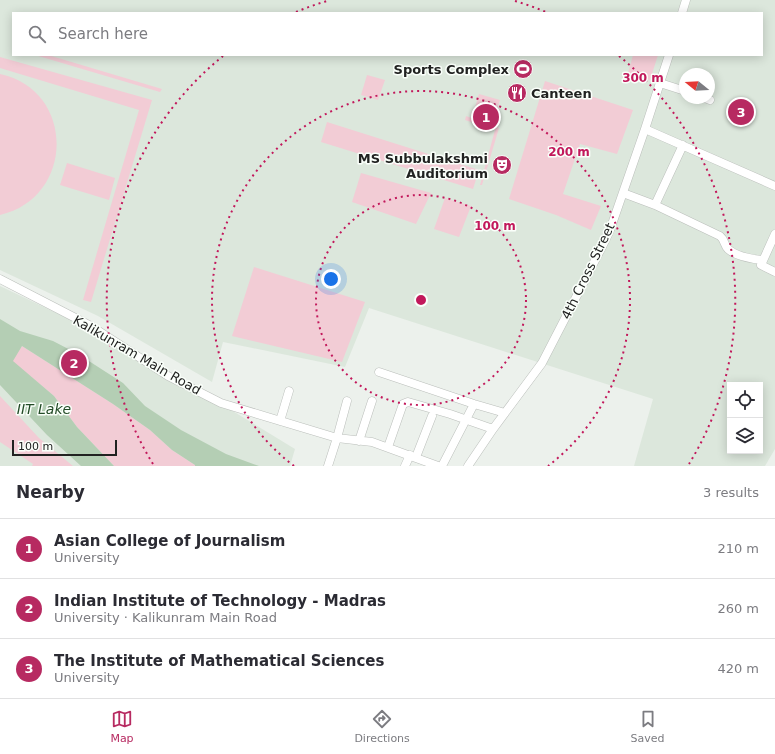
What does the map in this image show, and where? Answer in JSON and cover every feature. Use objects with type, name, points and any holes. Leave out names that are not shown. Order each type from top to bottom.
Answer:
[{"type":"street","points":[[682,12],[686,0]]},
{"type":"street","name":"4th Cross Street","points":[[468,466],[493,429],[542,363],[608,236],[646,129],[669,56]]},
{"type":"street","points":[[660,83],[679,89]]},
{"type":"street","points":[[646,129],[775,186]]},
{"type":"street","points":[[656,205],[683,145]]},
{"type":"street","points":[[623,193],[656,205],[720,236],[724,239],[728,249],[736,254],[747,258],[763,260]]},
{"type":"street","points":[[775,234],[761,265],[775,272]]},
{"type":"street","name":"Kalikunram Main Road","points":[[0,279],[91,326],[168,376],[221,402],[337,438],[372,442],[438,466]]},
{"type":"street","points":[[379,372],[505,413]]},
{"type":"street","points":[[280,421],[289,391]]},
{"type":"street","points":[[328,466],[337,438],[346,401]]},
{"type":"street","points":[[359,441],[372,401]]},
{"type":"street","points":[[388,447],[404,404],[408,402],[466,419],[493,429]]},
{"type":"street","points":[[442,466],[474,404]]},
{"type":"street","points":[[406,466],[413,456],[432,416]]},
{"type":"shaded area","points":[[0,0],[775,0],[775,449],[765,466],[634,466],[653,399],[369,308],[345,367],[223,342],[212,382],[98,316],[0,270]]},
{"type":"shaded area","points":[[38,56],[51,56],[162,89],[160,92]]},
{"type":"shaded area","points":[[633,56],[658,56],[650,80],[628,73]]},
{"type":"shaded area","points":[[0,57],[152,100],[91,302],[83,300],[139,110],[0,68]]},
{"type":"shaded area","points":[[0,74],[25,84],[43,100],[53,121],[57,144],[53,167],[42,188],[25,205],[0,215]]},
{"type":"shaded area","points":[[367,75],[385,80],[378,100],[361,95]]},
{"type":"shaded area","points":[[545,81],[633,110],[617,154],[580,144],[563,194],[601,206],[591,230],[556,215],[509,199]]},
{"type":"shaded area","points":[[479,94],[500,100],[494,118],[474,111]]},
{"type":"shaded area","points":[[466,116],[499,128],[482,185],[480,185],[495,130],[465,120]]},
{"type":"shaded area","points":[[327,122],[479,170],[473,189],[321,142]]},
{"type":"shaded area","points":[[67,163],[115,178],[109,200],[60,185]]},
{"type":"shaded area","points":[[361,173],[431,193],[416,224],[352,202]]},
{"type":"shaded area","points":[[445,198],[471,206],[459,237],[434,229]]},
{"type":"shaded area","points":[[254,267],[365,302],[342,362],[232,336]]},
{"type":"shaded area","points":[[0,286],[90,329],[236,413],[295,449],[290,466],[0,466]]},
{"type":"shaded area","points":[[22,346],[113,404],[150,430],[172,450],[195,466],[114,466],[77,427],[54,396],[12,361]]},
{"type":"shaded area","points":[[0,396],[39,438],[73,466],[32,466],[33,464],[0,442]]},
{"type":"water","name":"IIT Lake","points":[[0,319],[20,331],[53,341],[78,354],[123,383],[145,406],[181,430],[226,454],[259,466],[195,466],[172,450],[150,430],[113,404],[22,346],[13,361],[54,396],[77,427],[114,466],[81,466],[47,435],[0,385]]},
{"type":"place","name":"Sports Complex","points":[[523,69]]},
{"type":"place","name":"Canteen","points":[[517,93]]},
{"type":"place","name":"The Institute of Mathematical Sciences","points":[[741,112]]},
{"type":"place","name":"Asian College of Journalism","points":[[486,117]]},
{"type":"place","name":"MS Subbulakshmi Auditorium","points":[[502,165]]},
{"type":"place","name":"Indian Institute of Technology - Madras","points":[[74,363]]}]
